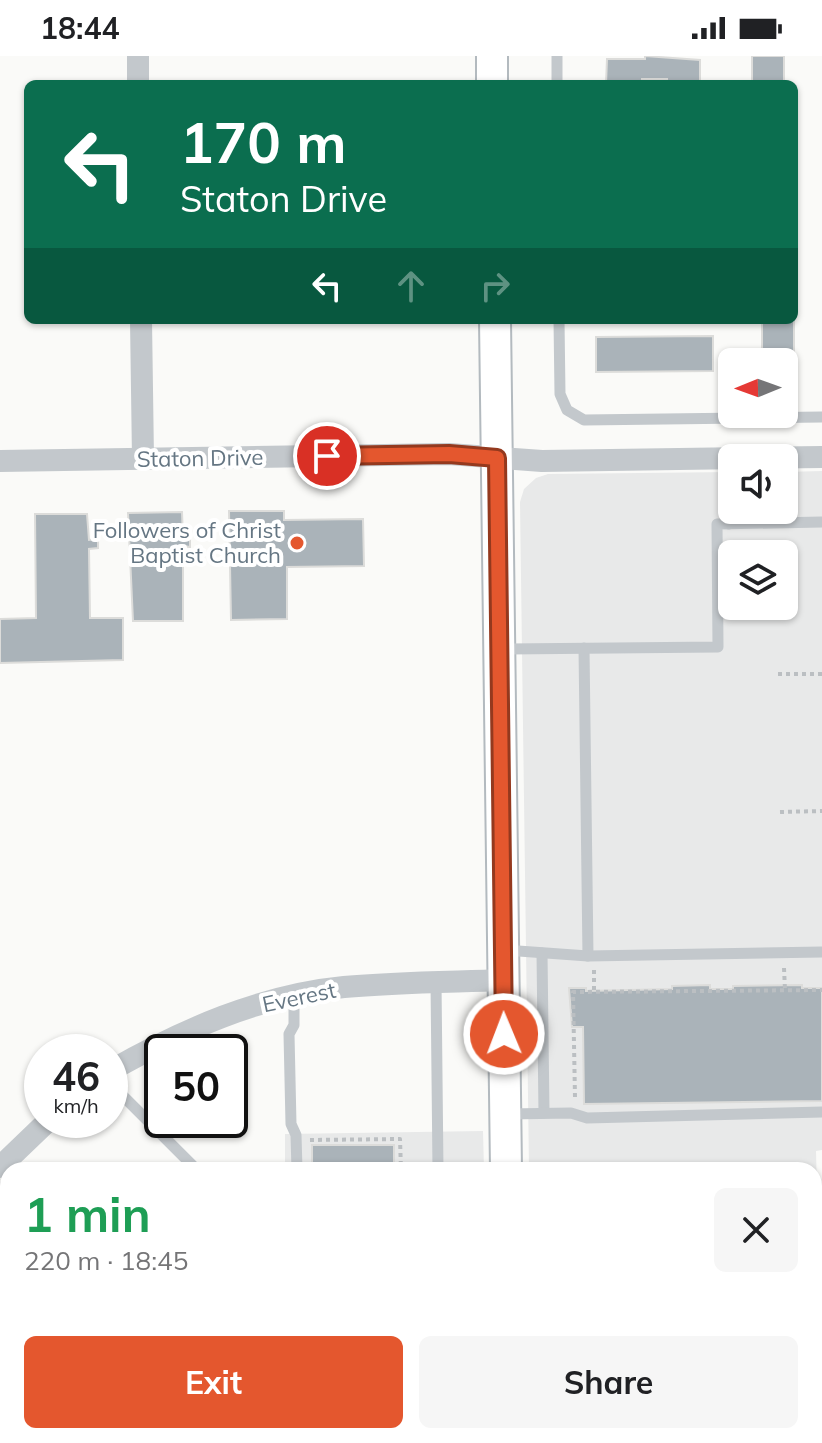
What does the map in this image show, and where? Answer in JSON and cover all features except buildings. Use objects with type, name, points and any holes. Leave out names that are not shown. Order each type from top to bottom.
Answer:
[{"type":"main road","points":[[492,56],[492,80]]},
{"type":"main road","points":[[495,324],[506,1162]]},
{"type":"street","points":[[138,56],[138,80]]},
{"type":"street","points":[[141,324],[143,459]]},
{"type":"street","name":"Staton Drive","points":[[0,461],[449,454],[542,461],[718,458]]},
{"type":"street","name":"Staton Drive","points":[[798,457],[822,457]]},
{"type":"street","name":"Everest","points":[[128,1060],[163,1040],[249,1007],[294,996],[343,987],[503,980]]},
{"type":"street","points":[[5,1162],[30,1138]]},
{"type":"lane","points":[[557,56],[557,80]]},
{"type":"lane","points":[[559,324],[560,394],[567,410],[584,420],[822,417]]},
{"type":"lane","points":[[798,523],[822,522]]},
{"type":"lane","points":[[499,649],[718,647],[718,524]]},
{"type":"lane","points":[[584,648],[588,956]]},
{"type":"lane","points":[[504,950],[588,956],[822,952]]},
{"type":"lane","points":[[542,953],[544,1113]]},
{"type":"lane","points":[[436,982],[438,1162]]},
{"type":"lane","points":[[294,996],[294,1025],[289,1034],[291,1124],[296,1140],[297,1162]]},
{"type":"lane","points":[[128,1101],[189,1162]]},
{"type":"lane","points":[[505,1114],[544,1113],[587,1118],[822,1112]]},
{"type":"path","points":[[778,674],[822,674]]},
{"type":"path","points":[[780,812],[822,811]]},
{"type":"path","points":[[784,953],[785,990]]},
{"type":"path","points":[[575,1115],[573,992],[822,990]]},
{"type":"path","points":[[296,1140],[400,1139],[401,1162]]},
{"type":"shaded area","points":[[822,471],[822,1150],[816,1151],[816,1162],[529,1162],[520,502],[524,489],[536,478],[548,474],[718,472],[718,524],[798,524],[798,472]]},
{"type":"shaded area","points":[[483,1131],[484,1162],[285,1162],[285,1134]]},
{"type":"place","name":"Followers of Christ Baptist Church","points":[[297,543]]},
{"type":"route","points":[[327,456],[449,454],[497,458],[504,1034]]}]
